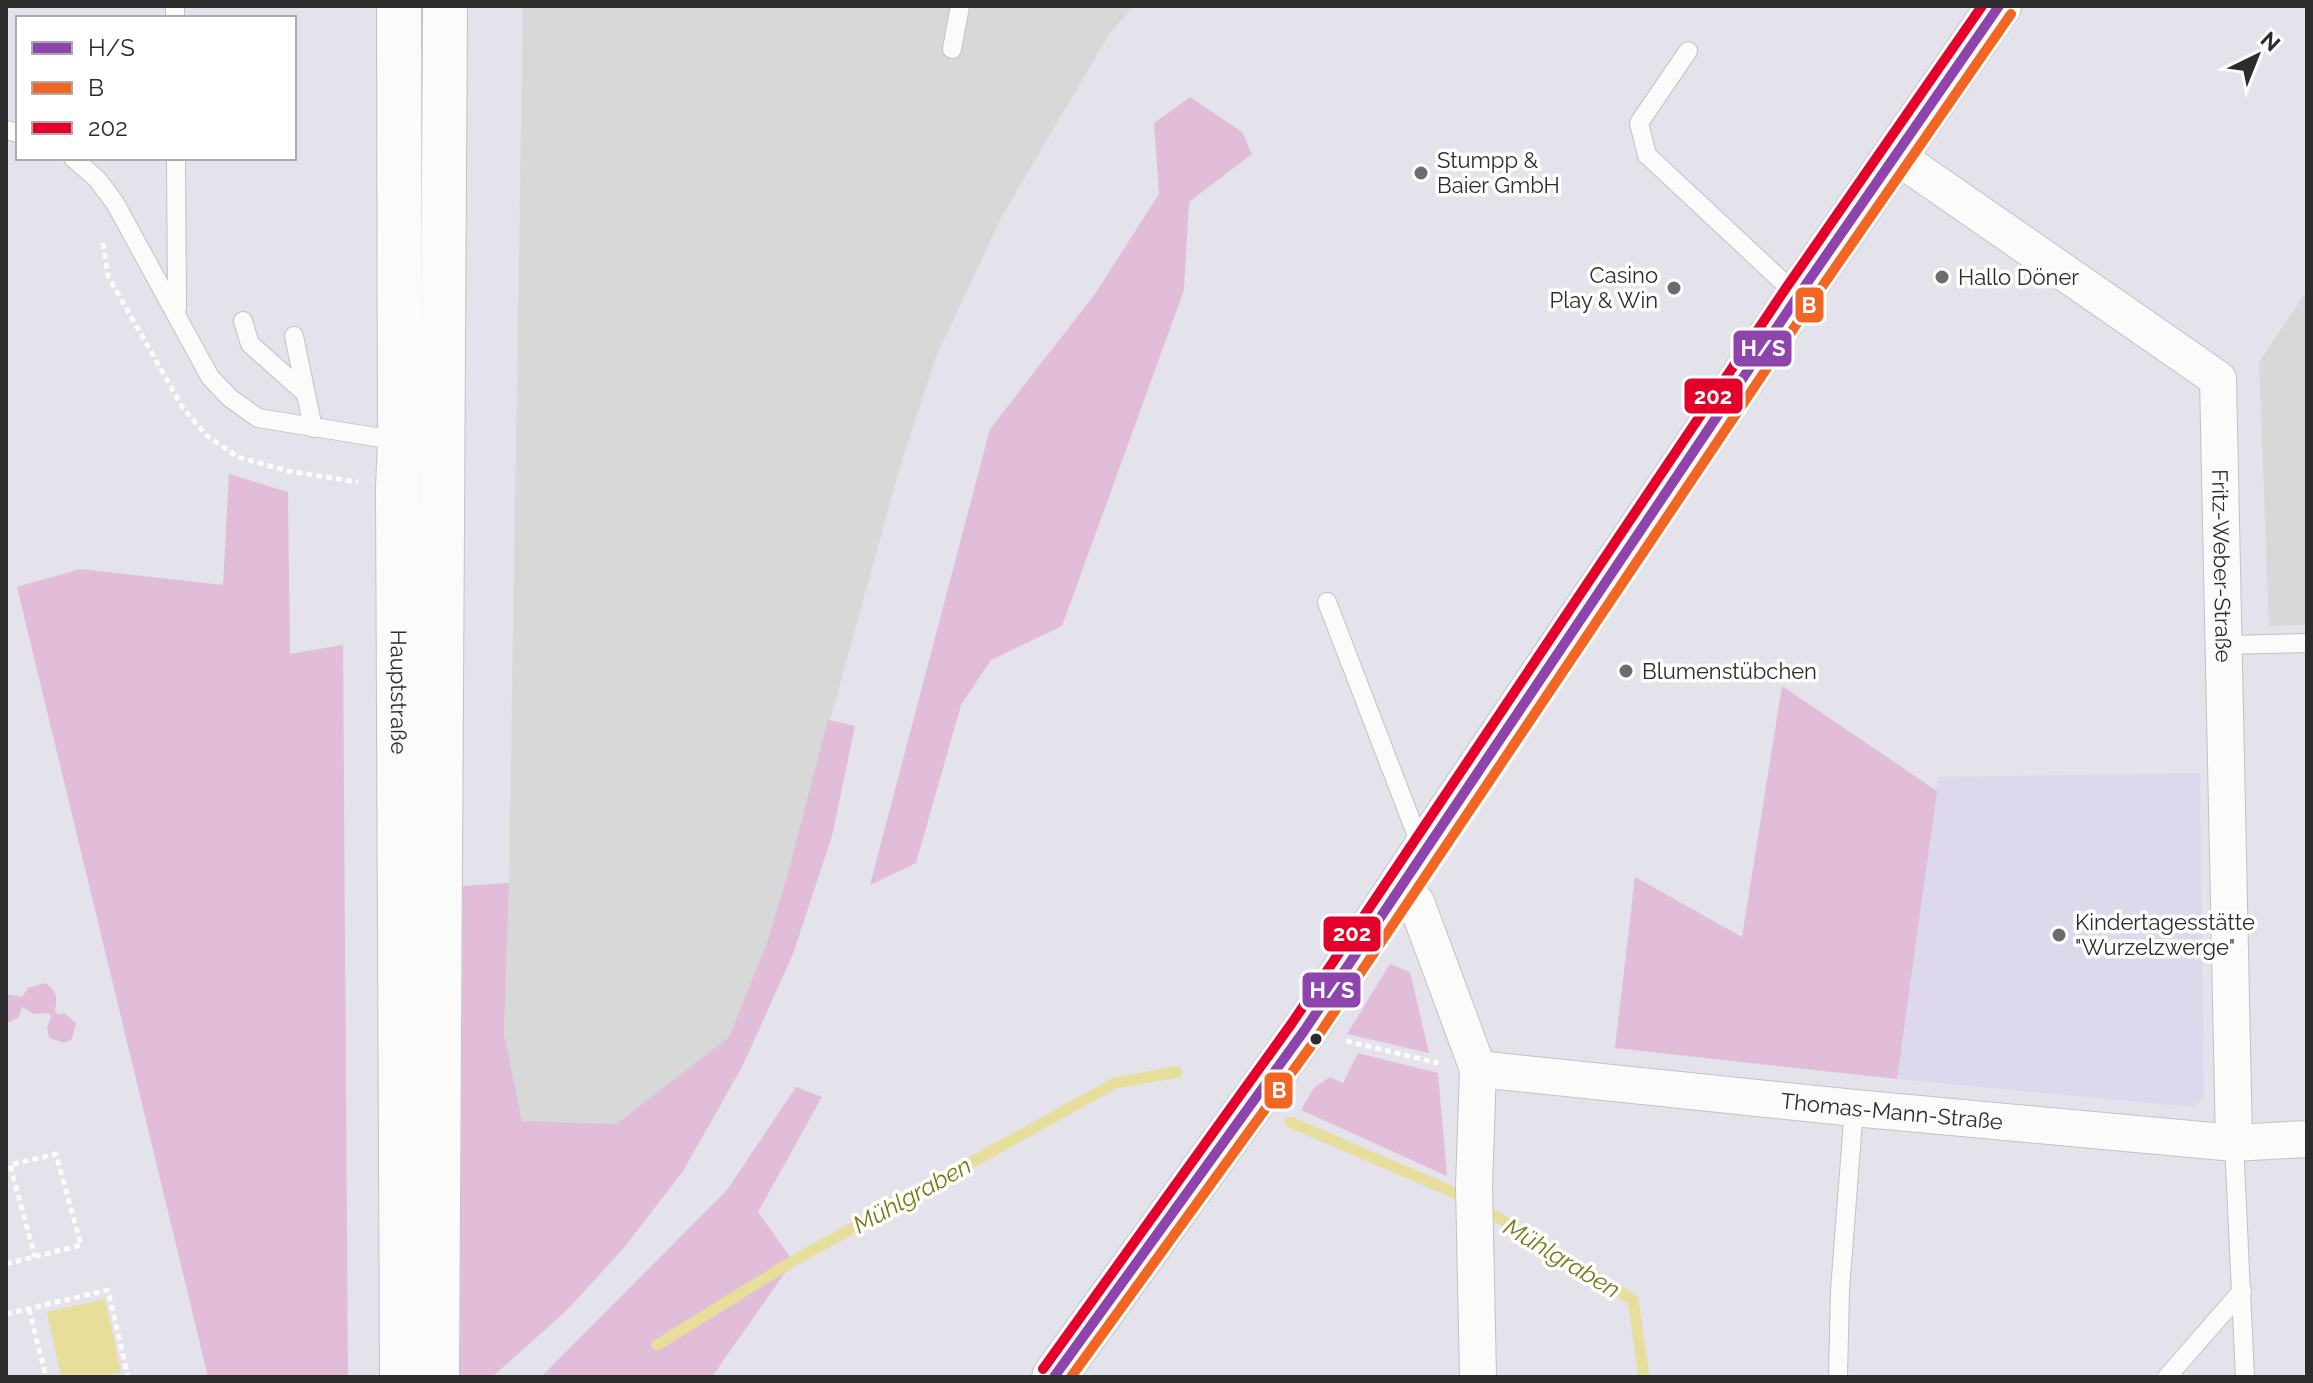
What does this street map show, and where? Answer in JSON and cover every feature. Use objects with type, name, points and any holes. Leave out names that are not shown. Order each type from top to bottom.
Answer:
[{"type":"main road","name":"Hauptstraße","points":[[399,6],[402,1377]]},
{"type":"main road","name":"Hauptstraße","points":[[437,1377],[445,6]]},
{"type":"main road","points":[[1054,1377],[1304,1031],[1798,296],[1999,6]]},
{"type":"street","name":"Fritz-Weber-Straße","points":[[1895,155],[2218,379],[2234,1143]]},
{"type":"street","points":[[1398,889],[1416,902],[1478,1069],[1474,1186],[1478,1377]]},
{"type":"street","name":"Thomas-Mann-Straße","points":[[1478,1069],[2234,1143],[2307,1139]]},
{"type":"lane","points":[[952,49],[960,6]]},
{"type":"lane","points":[[1688,51],[1639,123],[1647,155],[1798,296]]},
{"type":"lane","points":[[75,160],[97,179],[115,203],[177,311],[210,377],[230,398],[258,418],[400,441]]},
{"type":"lane","points":[[176,160],[177,311]]},
{"type":"lane","points":[[243,321],[250,344],[304,392]]},
{"type":"lane","points":[[294,336],[313,428]]},
{"type":"lane","points":[[1327,602],[1423,852]]},
{"type":"lane","points":[[2224,645],[2307,643]]},
{"type":"lane","points":[[1838,1377],[1840,1290],[1854,1108]]},
{"type":"lane","points":[[2234,1143],[2245,1377]]},
{"type":"lane","points":[[2167,1377],[2242,1291]]},
{"type":"path","points":[[288,471],[398,488]]},
{"type":"path","points":[[1304,1031],[1439,1063],[1478,1069]]},
{"type":"path","points":[[6,1264],[35,1257],[81,1245],[56,1154],[10,1165],[35,1257]]},
{"type":"path","points":[[6,1314],[108,1290],[128,1377]]},
{"type":"path","points":[[29,1309],[46,1377]]},
{"type":"shaded area","points":[[523,6],[1134,6],[1108,36],[1001,218],[936,357],[901,463],[767,942],[729,1037],[616,1124],[522,1122],[504,1034]]},
{"type":"shaded area","points":[[1190,97],[1242,132],[1252,154],[1189,202],[1184,290],[1062,626],[991,660],[961,705],[916,863],[870,885],[990,429],[1095,294],[1159,194],[1154,123]]},
{"type":"shaded area","points":[[2307,291],[2307,625],[2269,626],[2259,362]]},
{"type":"shaded area","points":[[229,474],[288,492],[290,654],[343,645],[348,1377],[208,1377],[17,587],[80,569],[223,585]]},
{"type":"shaded area","points":[[1782,686],[1937,791],[1897,1079],[1615,1048],[1635,877],[1742,937]]},
{"type":"shaded area","points":[[828,720],[855,726],[832,836],[793,954],[743,1065],[683,1171],[623,1249],[566,1311],[492,1377],[460,1377],[463,886],[509,883],[504,1034],[522,1121],[616,1124],[729,1037],[767,942]]},
{"type":"shaded area","name":"Kindertagesstätte \"Wurzelzwerge\"","points":[[2200,773],[2204,1096],[2194,1107],[1897,1079],[1938,777]]},
{"type":"shaded area","points":[[1390,964],[1410,972],[1429,1053],[1347,1034]]},
{"type":"shaded area","points":[[45,983],[54,992],[58,1015],[64,1013],[76,1023],[72,1039],[65,1043],[49,1038],[49,1013],[34,1014],[22,1007],[19,1017],[7,1023],[6,994],[22,997],[28,988]]},
{"type":"shaded area","points":[[1358,1053],[1438,1073],[1447,1176],[1301,1110],[1314,1088],[1330,1077],[1343,1083]]},
{"type":"shaded area","points":[[796,1087],[822,1097],[758,1212],[793,1261],[712,1377],[541,1377],[727,1190]]},
{"type":"shaded area","points":[[105,1299],[121,1372],[97,1377],[61,1377],[47,1312]]},
{"type":"waterway","name":"Mühlgraben","points":[[657,1345],[793,1261],[1115,1083],[1177,1072]]},
{"type":"waterway","name":"Mühlgraben","points":[[1290,1122],[1448,1190],[1633,1300],[1644,1377]]},
{"type":"transit line","name":"202","points":[[1043,1369],[1292,1023],[1786,288],[1982,6]]},
{"type":"transit line","name":"H/S","points":[[1054,1377],[1304,1031],[1798,296],[1999,6]]},
{"type":"transit line","name":"B","points":[[1071,1377],[1316,1039],[1810,304],[2011,14]]},
{"type":"place","name":"Stumpp & Baier GmbH","points":[[1421,173]]},
{"type":"place","name":"Hallo Döner","points":[[1942,277]]},
{"type":"place","name":"Casino Play & Win","points":[[1674,288]]},
{"type":"place","name":"Blumenstübchen","points":[[1626,671]]},
{"type":"place","name":"Kindertagesstätte \"Wurzelzwerge\"","points":[[2059,935]]}]
